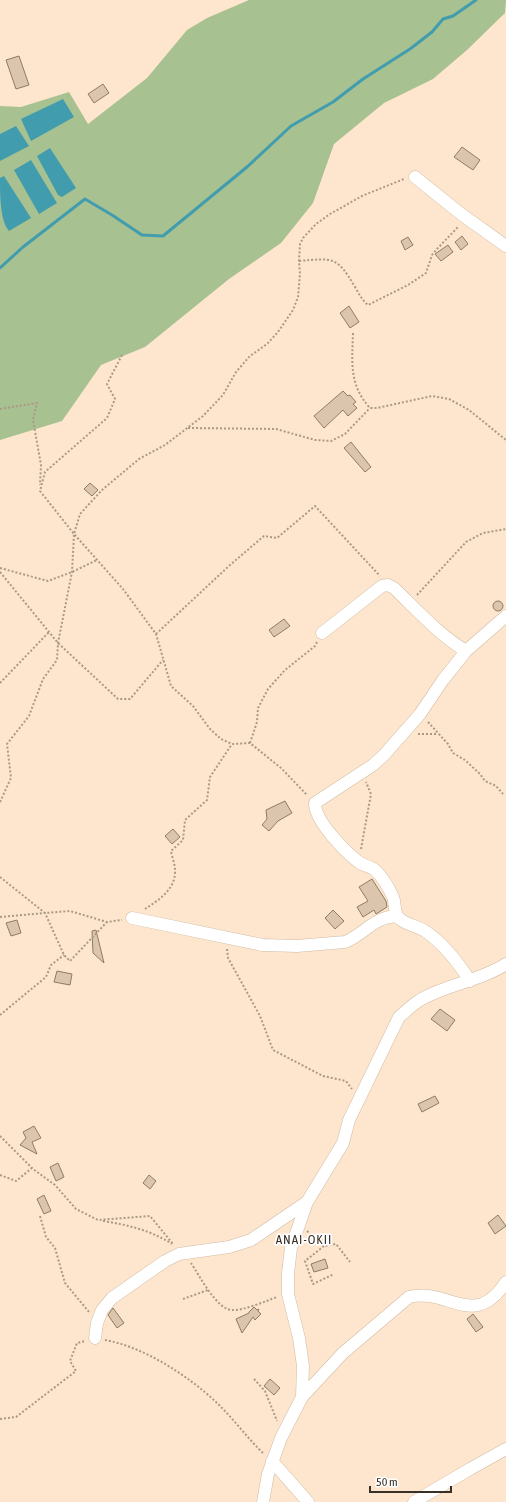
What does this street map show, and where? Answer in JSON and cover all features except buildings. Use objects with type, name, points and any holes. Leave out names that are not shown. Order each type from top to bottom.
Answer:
[{"type":"street","points":[[415,177],[506,246]]},
{"type":"street","points":[[322,633],[382,586],[388,585],[394,588],[430,623],[466,651]]},
{"type":"street","points":[[470,981],[458,963],[444,947],[425,931],[397,916],[393,898],[380,876],[375,870],[358,862],[331,834],[315,809],[315,803],[373,765],[395,745],[420,714],[443,680],[466,651],[506,616]]},
{"type":"street","points":[[132,918],[263,945],[297,946],[340,944],[352,939],[380,919],[387,916],[397,916]]},
{"type":"street","points":[[302,1397],[303,1366],[294,1314],[288,1294],[288,1273],[291,1248],[307,1202],[343,1142],[349,1120],[399,1017],[410,1006],[422,999],[505,967]]},
{"type":"street","points":[[95,1338],[97,1322],[102,1310],[112,1298],[165,1261],[179,1254],[229,1247],[251,1240],[307,1202]]},
{"type":"street","points":[[263,1502],[272,1461],[281,1438],[302,1397],[343,1353],[409,1297],[418,1294],[426,1295],[472,1306],[480,1306],[491,1299],[506,1282]]},
{"type":"street","points":[[414,1502],[506,1449]]},
{"type":"street","points":[[272,1461],[308,1502]]},
{"type":"path","points":[[0,802],[10,778],[7,744],[29,716],[43,679],[57,660],[58,643],[72,572],[74,534],[80,514],[102,490],[139,459],[165,445],[203,416],[223,395],[236,372],[250,356],[266,344],[278,332],[293,310],[298,297],[300,244],[303,238],[316,224],[330,214],[362,196],[399,181],[415,177]]},
{"type":"path","points":[[299,261],[324,259],[335,261],[343,267],[363,300],[368,305],[408,285],[426,273],[432,256],[436,250],[468,218]]},
{"type":"path","points":[[353,333],[352,371],[358,393],[370,408]]},
{"type":"path","points":[[40,490],[45,472],[107,418],[115,399],[107,384],[122,355]]},
{"type":"path","points":[[186,428],[276,429],[315,440],[331,441],[345,434],[370,408],[377,408],[432,396],[449,399],[469,410],[506,440]]},
{"type":"path","points":[[0,408],[36,403],[33,420],[41,465],[40,490],[74,534],[123,589],[156,634],[171,686],[193,706],[210,729],[221,740],[232,744],[250,743],[281,768],[315,803]]},
{"type":"path","points":[[156,634],[230,565],[264,536],[277,538],[315,506],[388,585]]},
{"type":"path","points":[[409,603],[466,542],[483,533],[506,529]]},
{"type":"path","points":[[0,568],[48,581],[97,560]]},
{"type":"path","points":[[0,572],[58,643],[118,699],[130,699],[163,659]]},
{"type":"path","points":[[0,683],[49,632]]},
{"type":"path","points":[[250,743],[258,708],[268,689],[285,670],[315,646],[322,633]]},
{"type":"path","points":[[420,714],[448,744],[453,752],[465,760],[480,774],[485,781],[496,786],[503,794]]},
{"type":"path","points":[[402,735],[438,734]]},
{"type":"path","points":[[0,917],[70,911],[107,922],[132,918],[162,898],[174,882],[175,870],[171,851],[183,840],[185,820],[206,800],[210,777],[232,744]]},
{"type":"path","points":[[362,852],[360,848],[371,794]]},
{"type":"path","points":[[0,877],[45,913],[64,955],[70,960],[107,922]]},
{"type":"path","points":[[226,938],[228,958],[260,1016],[273,1050],[323,1076],[346,1081],[360,1099]]},
{"type":"path","points":[[0,1015],[46,977],[51,965],[64,955]]},
{"type":"path","points":[[0,1136],[32,1168],[55,1185],[76,1209],[98,1220],[127,1224],[139,1228],[157,1235],[174,1246],[150,1216],[98,1220]]},
{"type":"path","points":[[0,1175],[16,1181],[32,1168]]},
{"type":"path","points":[[40,1216],[46,1237],[55,1248],[65,1283],[97,1322]]},
{"type":"path","points":[[299,1224],[324,1246]]},
{"type":"path","points":[[334,1274],[313,1284],[305,1261],[324,1246],[336,1244],[350,1262]]},
{"type":"path","points":[[179,1254],[190,1261],[208,1290],[226,1309],[235,1310],[288,1294]]},
{"type":"path","points":[[183,1299],[208,1290]]},
{"type":"path","points":[[0,1419],[16,1417],[76,1371],[70,1361],[77,1343],[95,1338],[113,1341],[132,1348],[170,1368],[216,1402],[251,1442],[272,1461]]},
{"type":"path","points":[[254,1379],[265,1391],[277,1421],[281,1438]]},
{"type":"green space","points":[[249,0],[506,0],[505,13],[467,50],[433,79],[384,103],[334,144],[313,203],[281,243],[229,279],[145,347],[101,365],[62,421],[0,440],[0,106],[21,107],[69,92],[88,124],[147,78],[187,30],[207,18]]},
{"type":"water","points":[[63,99],[74,117],[31,141],[21,119]]},
{"type":"water","points":[[16,126],[29,146],[0,161],[0,134]]},
{"type":"water","points":[[50,148],[76,188],[62,197],[58,195],[37,156]]},
{"type":"water","points":[[31,160],[57,203],[39,214],[14,170]]},
{"type":"water","points":[[4,176],[31,218],[9,231],[2,214],[1,207],[0,178]]},
{"type":"waterway","points":[[0,268],[23,247],[85,199],[142,235],[163,236],[247,167],[291,126],[333,102],[363,79],[410,49],[432,32],[443,19],[453,16],[476,0]]},
{"type":"district","name":"ANAI-OKII","points":[[304,1239]]}]
